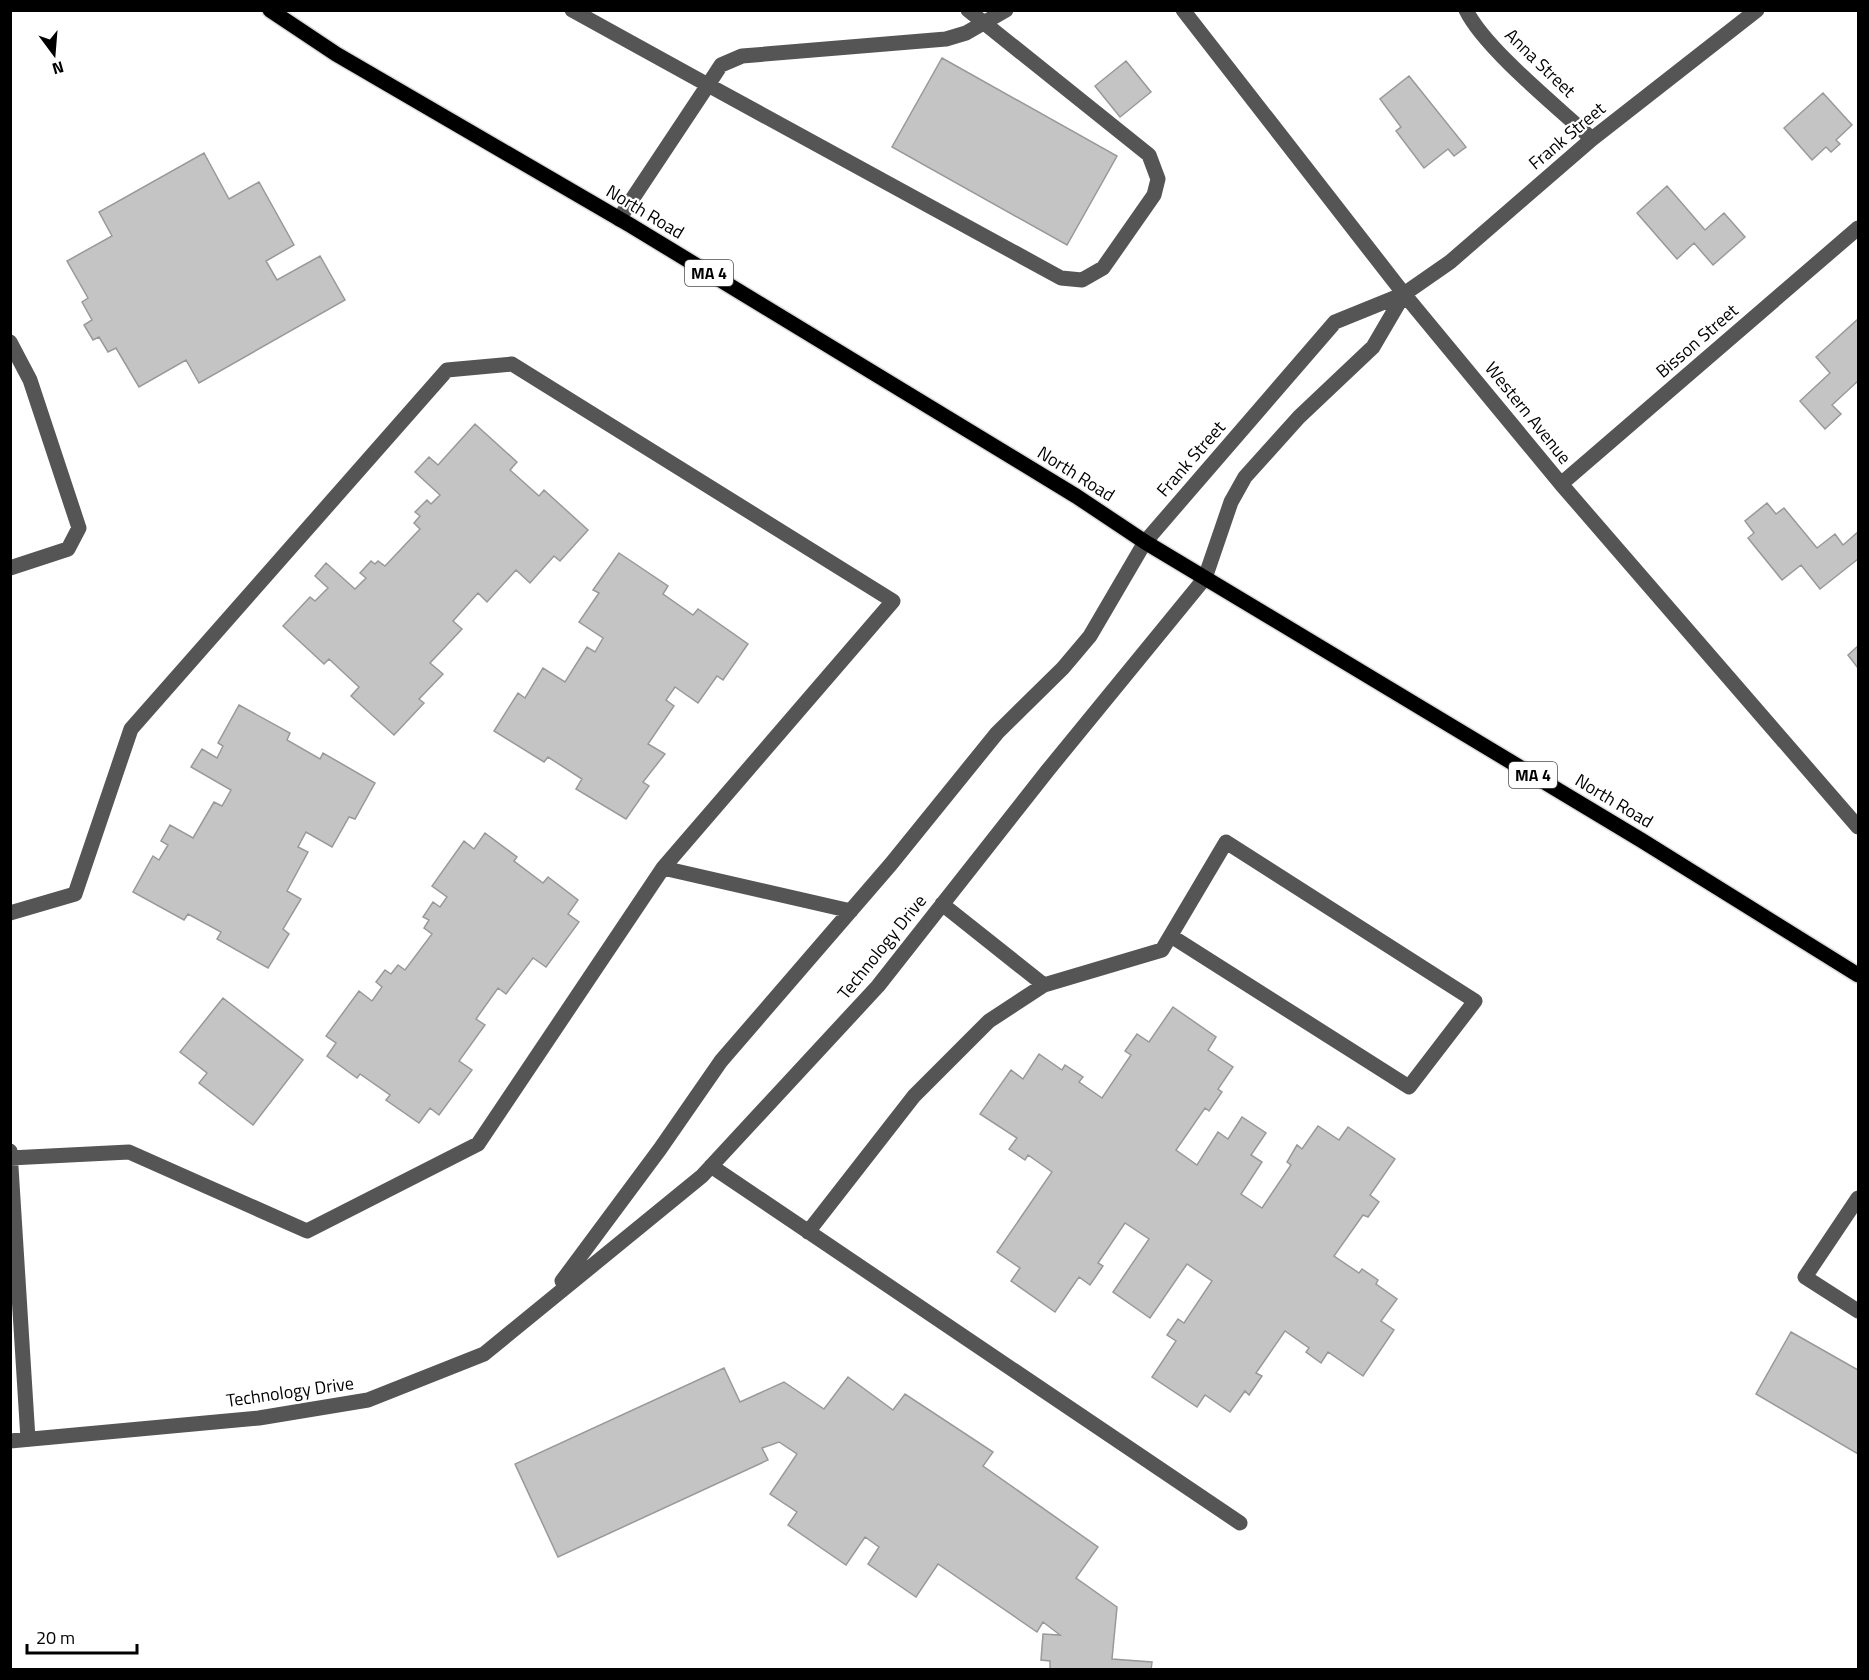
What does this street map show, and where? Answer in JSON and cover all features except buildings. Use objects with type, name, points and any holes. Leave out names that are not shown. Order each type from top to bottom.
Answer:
[{"type":"main road","name":"North Road","points":[[270,10],[336,54],[619,219],[1076,496],[1145,542],[1631,834],[1858,975]]},
{"type":"street","points":[[572,10],[1061,278],[1082,279],[1103,268],[1154,195],[1158,179],[1149,154],[968,10]]},
{"type":"street","points":[[619,219],[721,65],[742,56],[946,39],[984,24],[1006,10]]},
{"type":"street","name":"Western Avenue","points":[[1183,10],[1404,294],[1561,484],[1858,827]]},
{"type":"street","name":"Anna Street","points":[[1466,10],[1471,21],[1508,60],[1592,139]]},
{"type":"street","name":"Frank Street","points":[[1145,542],[1335,322],[1404,294],[1450,261],[1592,139],[1757,10]]},
{"type":"street","name":"Bisson Street","points":[[1561,484],[1858,228]]},
{"type":"street","name":"Frank Street","points":[[1205,578],[1231,502],[1245,477],[1299,417],[1373,347],[1404,294]]},
{"type":"street","points":[[10,342],[30,380],[79,528],[68,549],[10,568]]},
{"type":"street","points":[[10,913],[75,894],[130,729],[447,370],[512,364],[893,601],[663,868],[478,1144],[308,1231],[129,1152],[11,1159]]},
{"type":"street","name":"Technology Drive","points":[[548,1301],[660,1149],[721,1061],[851,911],[997,733],[1063,668],[1090,636],[1145,542]]},
{"type":"street","name":"Technology Drive","points":[[10,1441],[259,1418],[368,1400],[483,1354],[711,1166],[878,986],[1205,578]]},
{"type":"street","points":[[808,1232],[914,1096],[990,1021],[1044,985],[1162,950],[1226,842],[1475,1000],[1409,1087],[1171,936]]},
{"type":"street","points":[[663,868],[851,911]]},
{"type":"street","points":[[942,904],[1044,985]]},
{"type":"street","points":[[10,1151],[28,1439]]},
{"type":"street","points":[[711,1166],[1240,1523]]},
{"type":"street","points":[[1858,1198],[1805,1277],[1858,1311]]}]
